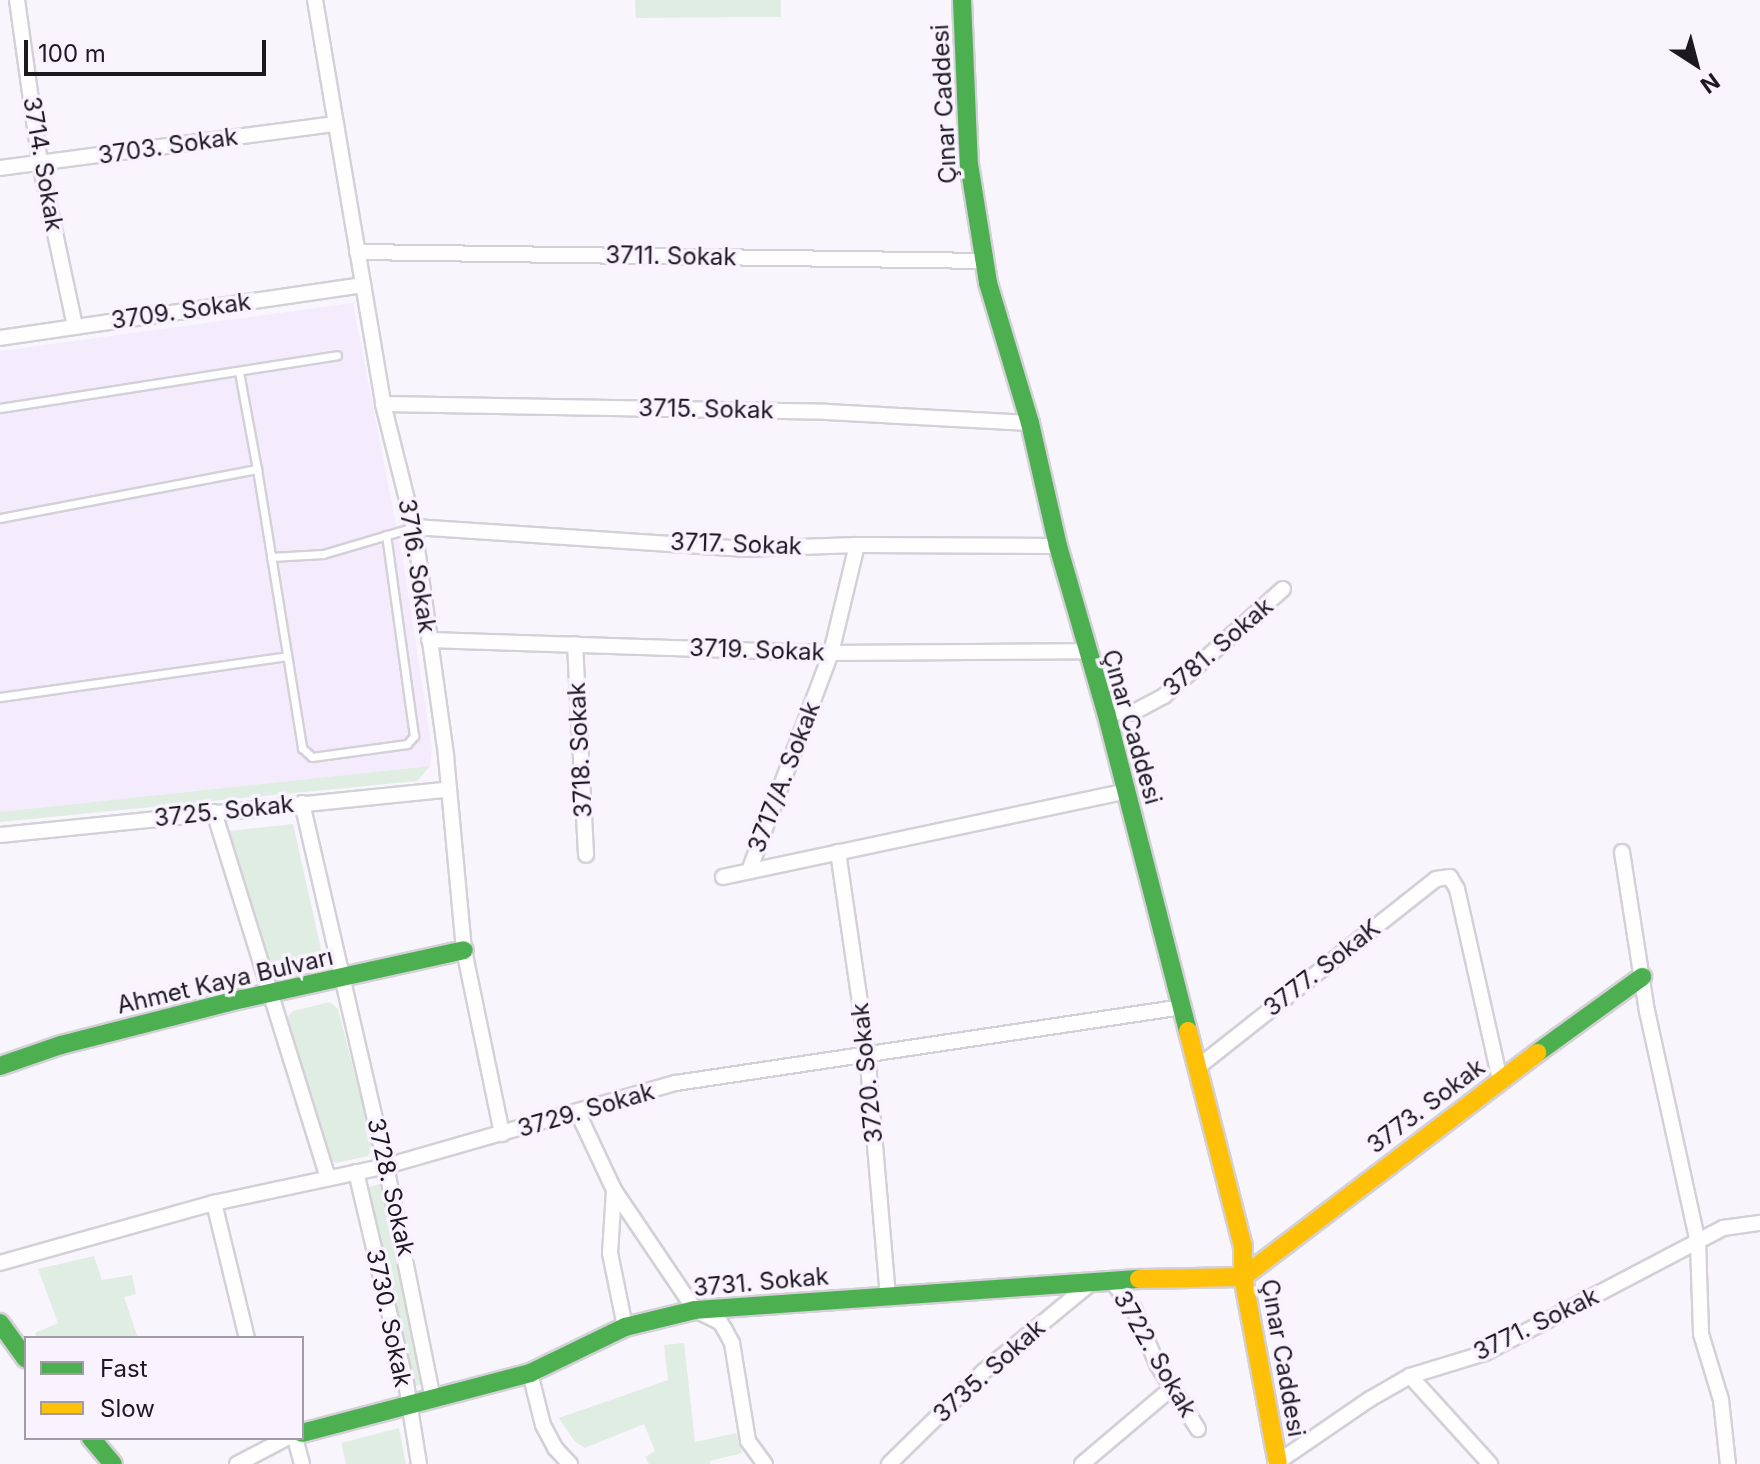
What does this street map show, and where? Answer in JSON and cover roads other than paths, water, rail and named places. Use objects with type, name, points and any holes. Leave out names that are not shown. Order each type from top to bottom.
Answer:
[{"type":"street","name":"3714. Sokak","points":[[17,0],[40,163],[75,326]]},
{"type":"street","name":"3716. Sokak","points":[[315,0],[383,404],[414,527],[449,789],[464,950],[502,1134]]},
{"type":"street","name":"Çınar Caddesi","points":[[962,0],[969,164],[984,261],[1030,423],[1086,651],[1106,712],[1243,1246],[1243,1277],[1277,1463]]},
{"type":"street","name":"3703. Sokak","points":[[0,168],[336,124]]},
{"type":"street","name":"3711. Sokak","points":[[357,252],[984,261]]},
{"type":"street","name":"3709. Sokak","points":[[0,338],[363,285]]},
{"type":"street","name":"3715. Sokak","points":[[383,404],[827,412],[1030,423]]},
{"type":"street","name":"3717. Sokak","points":[[414,527],[742,549],[857,545],[1058,546]]},
{"type":"street","name":"3717/A. Sokak","points":[[749,871],[831,653],[857,545]]},
{"type":"street","name":"3781. Sokak","points":[[1106,712],[1132,713],[1164,696],[1283,589]]},
{"type":"street","name":"3719. Sokak","points":[[429,640],[831,653],[1086,651]]},
{"type":"street","name":"3718. Sokak","points":[[575,644],[586,855]]},
{"type":"street","name":"3725. Sokak","points":[[0,835],[449,789]]},
{"type":"street","points":[[723,877],[1126,791]]},
{"type":"street","name":"3728. Sokak","points":[[302,803],[386,1166],[433,1399]]},
{"type":"street","points":[[214,812],[328,1178]]},
{"type":"street","name":"3720. Sokak","points":[[838,852],[867,1052],[888,1295]]},
{"type":"street","points":[[1622,852],[1642,977],[1698,1242],[1701,1334],[1721,1400],[1728,1464]]},
{"type":"street","name":"3777. SokaK","points":[[1198,1067],[1436,879],[1450,877],[1457,889],[1500,1080]]},
{"type":"street","name":"Ahmet Kaya Bulvarı","points":[[0,1066],[61,1045],[272,992],[464,950]]},
{"type":"street","name":"3773. Sokak","points":[[1243,1277],[1500,1080],[1642,977]]},
{"type":"street","name":"3729. Sokak","points":[[0,1263],[214,1203],[386,1166],[676,1083],[1183,1007]]},
{"type":"street","points":[[578,1113],[614,1190],[695,1310],[720,1322],[732,1343],[748,1441],[765,1464]]},
{"type":"street","name":"3730. Sokak","points":[[356,1172],[406,1383],[407,1407],[419,1464]]},
{"type":"street","points":[[614,1190],[610,1253],[625,1327]]},
{"type":"street","points":[[214,1203],[247,1336]]},
{"type":"street","name":"3771. Sokak","points":[[1277,1463],[1370,1399],[1410,1376],[1485,1353],[1723,1228],[1760,1223]]},
{"type":"street","name":"3731. Sokak","points":[[304,1433],[530,1373],[625,1327],[695,1310],[1102,1280],[1243,1277]]},
{"type":"street","name":"3722. Sokak","points":[[1102,1280],[1134,1309],[1157,1364],[1198,1429]]},
{"type":"street","name":"3735. Sokak","points":[[889,1464],[983,1372],[1102,1280]]},
{"type":"street","points":[[0,1323],[24,1356]]},
{"type":"street","points":[[530,1373],[543,1425],[555,1448],[570,1464]]},
{"type":"street","points":[[1410,1376],[1490,1464]]},
{"type":"street","points":[[1082,1464],[1173,1387]]},
{"type":"street","points":[[93,1440],[113,1464]]},
{"type":"street","points":[[237,1464],[283,1440]]},
{"type":"street","points":[[296,1440],[302,1464]]},
{"type":"lane","points":[[0,408],[337,355]]},
{"type":"lane","points":[[239,372],[302,748],[309,756],[407,744],[415,732],[386,535]]},
{"type":"lane","points":[[0,518],[257,469]]},
{"type":"lane","points":[[271,557],[323,554],[414,527]]},
{"type":"lane","points":[[0,697],[287,656]]}]
